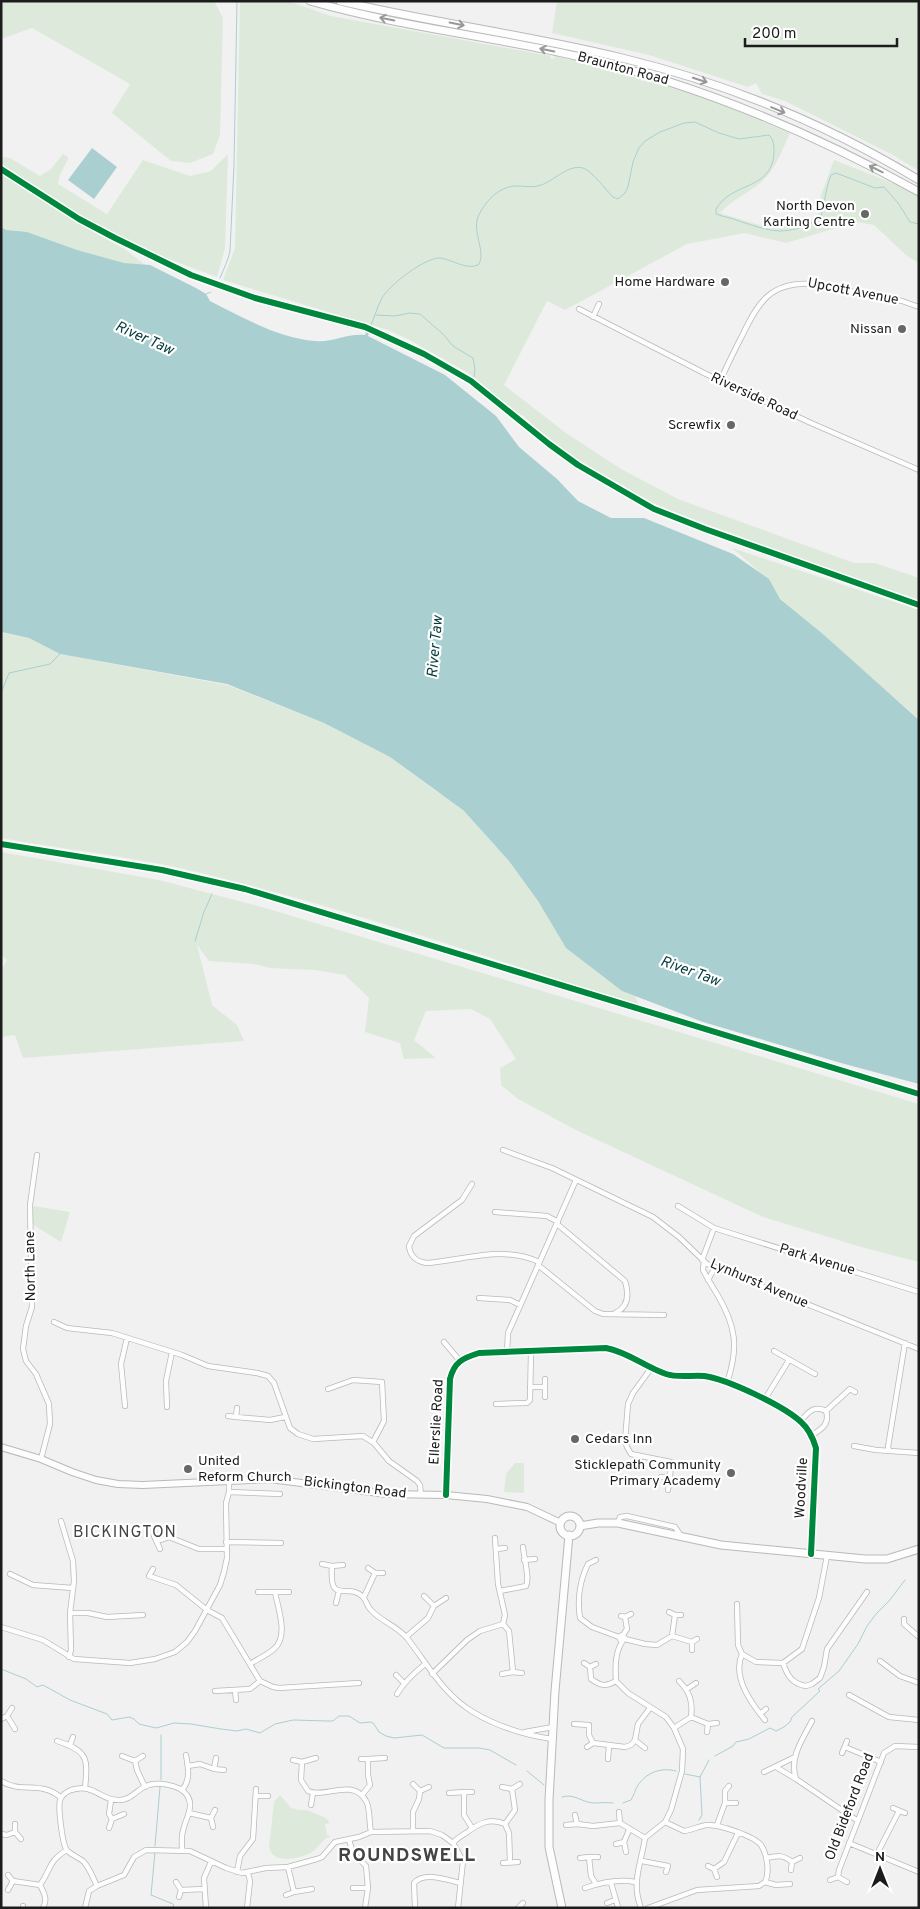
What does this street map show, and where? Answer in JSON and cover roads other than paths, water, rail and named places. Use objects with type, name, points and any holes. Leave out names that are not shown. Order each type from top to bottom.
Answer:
[{"type":"main road","name":"Braunton Road","points":[[310,1],[368,15],[578,57],[682,85],[790,128],[919,192]]},
{"type":"main road","name":"Braunton Road","points":[[340,1],[580,48],[678,73],[724,88],[792,116],[844,140],[919,180]]},
{"type":"main road","name":"Bickington Road","points":[[1,1447],[41,1459],[96,1480],[118,1484],[143,1485],[270,1478],[387,1494],[446,1495],[487,1499],[527,1508],[561,1523]]},
{"type":"main road","points":[[570,1516],[577,1519],[580,1526],[576,1534],[568,1536],[562,1532],[561,1523],[566,1517],[570,1516]]},
{"type":"main road","points":[[580,1526],[598,1523],[618,1523],[721,1545],[827,1556],[887,1559],[919,1549]]},
{"type":"main road","points":[[562,1908],[549,1847],[549,1779],[568,1536]]},
{"type":"street","name":"Upcott Avenue","points":[[720,381],[755,310],[769,294],[786,285],[798,282],[813,284],[902,301],[919,307]]},
{"type":"street","points":[[593,317],[599,304]]},
{"type":"street","name":"Riverside Road","points":[[579,309],[720,381],[919,470]]},
{"type":"street","name":"Lynhurst Avenue","points":[[503,1150],[552,1168],[653,1217],[678,1237],[703,1261],[715,1267],[919,1349]]},
{"type":"street","name":"North Lane","points":[[37,1154],[30,1205],[32,1307],[26,1326],[24,1349],[26,1361],[36,1374],[49,1404],[50,1424],[41,1459]]},
{"type":"street","points":[[508,1352],[508,1333],[576,1180]]},
{"type":"street","points":[[472,1184],[459,1204],[414,1236],[411,1241],[410,1250],[418,1260],[427,1263],[486,1253],[527,1256],[595,1311],[611,1314],[664,1315]]},
{"type":"street","name":"Park Avenue","points":[[678,1206],[714,1228],[919,1292]]},
{"type":"street","points":[[495,1212],[547,1216],[625,1281],[628,1292],[626,1302],[621,1310],[611,1314]]},
{"type":"street","points":[[714,1228],[703,1261],[703,1270],[730,1318],[735,1338],[734,1360],[728,1382]]},
{"type":"street","points":[[708,1280],[715,1267]]},
{"type":"street","points":[[479,1298],[510,1300],[520,1305]]},
{"type":"street","points":[[54,1322],[67,1328],[112,1333],[172,1352],[208,1366],[268,1376],[274,1383],[290,1428],[298,1434],[313,1439],[363,1436],[373,1442],[389,1461],[417,1481],[420,1485],[421,1495]]},
{"type":"street","points":[[125,1406],[121,1364],[127,1338]]},
{"type":"street","points":[[444,1342],[460,1361],[479,1353],[531,1351],[530,1400],[527,1403],[496,1404]]},
{"type":"street","points":[[889,1450],[888,1446],[905,1343]]},
{"type":"street","name":"Woodville","points":[[531,1351],[606,1348],[617,1350],[665,1374],[674,1376],[704,1376],[728,1382],[765,1399],[801,1421],[812,1435],[817,1460],[810,1554]]},
{"type":"street","points":[[774,1351],[815,1374]]},
{"type":"street","points":[[167,1407],[166,1381],[172,1352]]},
{"type":"street","points":[[765,1399],[789,1360]]},
{"type":"street","name":"Ellerslie Road","points":[[446,1495],[450,1379],[452,1370],[460,1361]]},
{"type":"street","points":[[652,1367],[632,1392],[628,1404],[625,1441],[626,1447],[631,1454],[669,1461],[671,1466],[668,1490]]},
{"type":"street","points":[[545,1379],[545,1397]]},
{"type":"street","points":[[328,1388],[353,1380],[382,1382],[384,1421],[373,1442]]},
{"type":"street","points":[[530,1387],[545,1387]]},
{"type":"street","points":[[826,1411],[850,1390],[854,1392]]},
{"type":"street","points":[[236,1417],[237,1408]]},
{"type":"street","points":[[801,1421],[811,1410],[816,1408],[826,1411]]},
{"type":"street","points":[[812,1435],[826,1425],[828,1420],[826,1411]]},
{"type":"street","points":[[228,1416],[270,1420],[285,1417]]},
{"type":"street","points":[[854,1446],[876,1450],[919,1453]]},
{"type":"street","points":[[661,1477],[670,1478]]},
{"type":"street","points":[[1,1627],[43,1640],[69,1657],[101,1662],[130,1664],[155,1659],[175,1652],[187,1642],[195,1631],[220,1586],[227,1558],[226,1503],[229,1492],[229,1480]]},
{"type":"street","points":[[229,1492],[280,1494]]},
{"type":"street","points":[[61,1521],[73,1561],[74,1581],[70,1613],[71,1650],[69,1657]]},
{"type":"street","points":[[154,1536],[158,1541],[160,1549]]},
{"type":"street","points":[[158,1541],[169,1537],[199,1549],[227,1549]]},
{"type":"street","points":[[495,1538],[495,1562],[505,1615],[503,1624]]},
{"type":"street","points":[[226,1542],[281,1543]]},
{"type":"street","points":[[500,1591],[526,1586],[529,1582],[523,1547]]},
{"type":"street","points":[[496,1549],[505,1548]]},
{"type":"street","points":[[737,1604],[738,1645],[742,1654],[756,1662],[783,1663],[802,1649],[819,1598],[827,1556]]},
{"type":"street","points":[[583,1558],[588,1564]]},
{"type":"street","points":[[524,1560],[535,1559]]},
{"type":"street","points":[[596,1560],[588,1564],[582,1576],[578,1607],[580,1618],[592,1627],[645,1644],[657,1645],[672,1636],[692,1642],[697,1639]]},
{"type":"street","points":[[322,1564],[332,1566],[343,1565]]},
{"type":"street","points":[[332,1566],[332,1585],[339,1591],[357,1593],[364,1597],[370,1610],[392,1624],[406,1637],[424,1664],[447,1692],[474,1713],[524,1732],[552,1739]]},
{"type":"street","points":[[368,1568],[375,1573],[382,1573]]},
{"type":"street","points":[[146,1582],[153,1569]]},
{"type":"street","points":[[364,1597],[375,1573]]},
{"type":"street","points":[[10,1574],[33,1585],[73,1588]]},
{"type":"street","points":[[149,1576],[176,1586],[207,1610],[222,1618],[260,1681],[279,1688],[359,1683]]},
{"type":"street","points":[[336,1603],[339,1591]]},
{"type":"street","points":[[258,1592],[289,1592]]},
{"type":"street","points":[[250,1664],[274,1649],[280,1642],[282,1628],[275,1592]]},
{"type":"street","points":[[783,1663],[794,1682],[806,1686],[817,1681],[823,1673],[826,1649],[865,1594],[870,1601]]},
{"type":"street","points":[[424,1596],[434,1606]]},
{"type":"street","points":[[406,1637],[428,1618],[434,1606],[446,1598]]},
{"type":"street","points":[[669,1612],[675,1615],[682,1614]]},
{"type":"street","points":[[70,1613],[88,1613],[107,1617],[143,1615]]},
{"type":"street","points":[[631,1614],[623,1617],[627,1629],[622,1638],[615,1669],[616,1681],[628,1693],[666,1717],[674,1728],[683,1750],[682,1771],[671,1810],[665,1822],[645,1838],[642,1861],[636,1882],[637,1897],[641,1908]]},
{"type":"street","points":[[672,1636],[675,1615]]},
{"type":"street","points":[[898,1626],[904,1622],[919,1636]]},
{"type":"street","points":[[503,1624],[509,1631],[513,1672]]},
{"type":"street","points":[[432,1674],[467,1640],[480,1631],[503,1624]]},
{"type":"street","points":[[692,1642],[692,1650]]},
{"type":"street","points":[[742,1654],[739,1660],[742,1680],[751,1703],[765,1720]]},
{"type":"street","points":[[878,1660],[900,1676],[919,1683]]},
{"type":"street","points":[[584,1663],[590,1667]]},
{"type":"street","points":[[397,1694],[404,1683],[424,1664]]},
{"type":"street","points":[[590,1667],[596,1664]]},
{"type":"street","points":[[590,1667],[591,1679],[600,1685],[607,1686],[616,1681]]},
{"type":"street","points":[[502,1674],[522,1672]]},
{"type":"street","points":[[396,1675],[404,1683]]},
{"type":"street","points":[[216,1691],[250,1689],[260,1681]]},
{"type":"street","points":[[679,1681],[687,1689],[692,1706],[691,1717]]},
{"type":"street","points":[[687,1689],[696,1683]]},
{"type":"street","points":[[235,1690],[236,1700]]},
{"type":"street","points":[[850,1695],[889,1717],[919,1720]]},
{"type":"street","points":[[1,1719],[7,1716],[12,1708]]},
{"type":"street","points":[[593,1742],[609,1746],[631,1746],[635,1740],[638,1724],[650,1708]]},
{"type":"street","points":[[760,1714],[766,1708]]},
{"type":"street","points":[[7,1716],[15,1729]]},
{"type":"street","points":[[674,1728],[691,1717]]},
{"type":"street","points":[[691,1717],[708,1724],[716,1723]]},
{"type":"street","points":[[796,1780],[792,1766],[794,1758],[812,1721]]},
{"type":"street","points":[[574,1724],[589,1725],[593,1742]]},
{"type":"street","points":[[707,1732],[708,1724]]},
{"type":"street","points":[[524,1732],[553,1727]]},
{"type":"street","points":[[70,1745],[73,1737]]},
{"type":"street","points":[[635,1740],[645,1748]]},
{"type":"street","points":[[57,1741],[70,1745],[83,1754],[87,1764],[85,1788]]},
{"type":"street","points":[[842,1753],[847,1741]]},
{"type":"street","points":[[587,1747],[593,1742]]},
{"type":"street","points":[[608,1759],[609,1746]]},
{"type":"street","points":[[845,1746],[881,1762]]},
{"type":"street","name":"Old Bideford Road","points":[[838,1877],[849,1843],[884,1753],[895,1746],[919,1747]]},
{"type":"street","points":[[182,1790],[187,1781],[188,1766],[186,1755]]},
{"type":"street","points":[[122,1756],[135,1760],[143,1756]]},
{"type":"street","points":[[214,1769],[216,1758]]},
{"type":"street","points":[[293,1760],[302,1762],[316,1758]]},
{"type":"street","points":[[361,1759],[384,1758]]},
{"type":"street","points":[[764,1772],[794,1758]]},
{"type":"street","points":[[362,1795],[370,1785],[368,1759]]},
{"type":"street","points":[[135,1760],[137,1770],[145,1787]]},
{"type":"street","points":[[302,1762],[301,1780],[304,1787],[313,1793],[345,1789],[362,1795],[368,1804],[371,1832]]},
{"type":"street","points":[[188,1766],[200,1764],[224,1770]]},
{"type":"street","points":[[776,1767],[858,1821]]},
{"type":"street","points":[[2,1782],[17,1787],[48,1789],[61,1798]]},
{"type":"street","points":[[97,1886],[85,1863],[67,1850],[59,1807],[65,1792],[85,1788],[111,1800],[126,1799],[145,1787],[155,1784],[182,1790],[189,1799],[189,1813],[182,1834],[182,1850]]},
{"type":"street","points":[[413,1784],[420,1791]]},
{"type":"street","points":[[502,1787],[512,1789],[520,1784]]},
{"type":"street","points":[[717,1825],[725,1803],[724,1791],[729,1786]]},
{"type":"street","points":[[420,1791],[429,1787]]},
{"type":"street","points":[[237,1872],[240,1856],[253,1839],[256,1789]]},
{"type":"street","points":[[505,1824],[515,1810],[512,1789]]},
{"type":"street","points":[[413,1831],[413,1812],[419,1799],[420,1791]]},
{"type":"street","points":[[464,1792],[464,1815],[472,1828]]},
{"type":"street","points":[[449,1793],[472,1792]]},
{"type":"street","points":[[311,1805],[313,1793]]},
{"type":"street","points":[[256,1796],[268,1796]]},
{"type":"street","points":[[109,1828],[112,1818],[109,1814],[111,1800]]},
{"type":"street","points":[[725,1803],[736,1803]]},
{"type":"street","points":[[893,1808],[905,1814]]},
{"type":"street","points":[[213,1827],[211,1818],[215,1810]]},
{"type":"street","points":[[877,1854],[899,1810]]},
{"type":"street","points":[[619,1812],[620,1823]]},
{"type":"street","points":[[189,1813],[211,1818]]},
{"type":"street","points":[[112,1818],[124,1814]]},
{"type":"street","points":[[574,1815],[577,1824]]},
{"type":"street","points":[[453,1843],[458,1837],[477,1825],[492,1821],[505,1824]]},
{"type":"street","points":[[648,1908],[697,1890],[759,1886],[766,1882],[768,1874],[766,1858],[760,1844],[755,1839],[717,1825],[706,1825],[684,1832],[665,1822]]},
{"type":"street","points":[[566,1824],[593,1826],[620,1823],[645,1838]]},
{"type":"street","points":[[15,1824],[15,1832],[21,1839]]},
{"type":"street","points":[[505,1824],[509,1833],[510,1862]]},
{"type":"street","points":[[626,1852],[624,1842],[629,1830]]},
{"type":"street","points":[[85,1908],[89,1891],[124,1875],[134,1857],[146,1850],[190,1851],[237,1872],[248,1873],[266,1868],[288,1867],[322,1857],[335,1842],[349,1840],[371,1832],[413,1831],[436,1833],[453,1843],[463,1862],[458,1908]]},
{"type":"street","points":[[1,1834],[7,1835],[15,1832]]},
{"type":"street","points":[[714,1870],[724,1862],[738,1833]]},
{"type":"street","points":[[349,1840],[353,1853],[366,1866],[368,1888],[365,1908]]},
{"type":"street","points":[[616,1844],[624,1842]]},
{"type":"street","points":[[849,1843],[919,1872]]},
{"type":"street","points":[[40,1885],[52,1862],[67,1850]]},
{"type":"street","points":[[766,1858],[781,1855],[792,1862]]},
{"type":"street","points":[[590,1857],[591,1876],[596,1884]]},
{"type":"street","points":[[580,1858],[598,1857]]},
{"type":"street","points":[[790,1870],[792,1862],[800,1858]]},
{"type":"street","points":[[642,1861],[667,1869],[671,1861]]},
{"type":"street","points":[[206,1908],[204,1878],[211,1862]]},
{"type":"street","points":[[503,1863],[518,1862]]},
{"type":"street","points":[[708,1866],[714,1870],[717,1877]]},
{"type":"street","points":[[288,1867],[294,1892]]},
{"type":"street","points":[[248,1873],[250,1881],[248,1908]]},
{"type":"street","points":[[8,1875],[13,1882],[40,1885]]},
{"type":"street","points":[[414,1908],[414,1883],[417,1879],[426,1876],[461,1883]]},
{"type":"street","name":"Old Bideford Road","points":[[830,1880],[838,1877],[847,1882]]},
{"type":"street","points":[[586,1888],[596,1884],[627,1880],[636,1882]]},
{"type":"street","points":[[8,1890],[13,1882]]},
{"type":"street","points":[[176,1882],[181,1890],[180,1897]]},
{"type":"street","points":[[766,1882],[776,1885],[790,1884]]},
{"type":"street","points":[[611,1883],[618,1907]]},
{"type":"street","points":[[40,1885],[46,1900],[43,1908]]},
{"type":"street","points":[[352,1888],[368,1888]]},
{"type":"street","points":[[181,1890],[204,1889]]},
{"type":"street","points":[[286,1895],[312,1889]]},
{"type":"street","points":[[607,1902],[615,1900]]},
{"type":"street","points":[[518,1908],[523,1903]]},
{"type":"water","points":[[92,148],[117,167],[94,199],[68,180]]},
{"type":"water","name":"River Taw","points":[[1,227],[6,230],[27,232],[77,250],[124,263],[150,265],[206,294],[210,301],[261,326],[287,336],[327,341],[352,335],[365,335],[366,332],[369,333],[368,336],[445,375],[496,416],[519,447],[557,479],[578,501],[611,518],[644,518],[733,554],[769,579],[780,599],[824,635],[919,720],[919,1084],[703,1022],[622,991],[566,948],[538,901],[509,861],[463,810],[390,757],[324,723],[227,684],[60,654],[29,638],[1,632]]},
{"type":"waterway","points":[[220,278],[230,251],[234,165],[237,1]]},
{"type":"waterway","points":[[367,334],[386,292],[418,266],[441,258],[464,266],[478,265],[481,255],[477,229],[478,217],[489,200],[499,191],[511,186],[538,186],[577,167],[587,170],[613,197],[618,199],[625,193],[628,187],[633,162],[639,148],[645,141],[660,132],[684,123],[695,122],[719,133],[739,139],[769,135],[773,141],[772,165],[766,174],[759,180],[723,200],[716,209],[716,214],[770,230],[788,230],[808,225],[820,219],[831,175],[836,173],[875,188],[884,187],[898,203],[910,222],[919,224]]},
{"type":"waterway","points":[[206,294],[211,292]]},
{"type":"waterway","points":[[376,315],[420,314],[444,335],[453,346],[473,358],[474,377]]},
{"type":"waterway","points":[[1,693],[9,673],[50,664],[60,654]]},
{"type":"waterway","points":[[195,941],[212,894]]},
{"type":"waterway","points":[[715,1756],[733,1746],[736,1742],[749,1739],[770,1728],[776,1731],[790,1722],[792,1717],[820,1691],[818,1689],[839,1671],[858,1644],[867,1626],[905,1580]]},
{"type":"waterway","points":[[1,1669],[26,1679],[37,1687],[43,1685],[70,1700],[107,1714],[112,1720],[129,1717],[139,1724],[156,1728],[174,1723],[237,1731],[246,1729],[260,1733],[275,1724],[293,1720],[333,1721],[339,1716],[349,1716],[360,1723],[371,1722],[379,1732],[386,1736],[394,1738],[422,1735],[444,1748],[479,1748],[490,1750],[516,1765]]},
{"type":"waterway","points":[[161,1735],[161,1780]]},
{"type":"waterway","points":[[685,1774],[700,1777],[709,1760]]},
{"type":"waterway","points":[[623,1803],[631,1800],[638,1785],[650,1774],[660,1770],[676,1771]]},
{"type":"waterway","points":[[527,1771],[544,1785]]},
{"type":"waterway","points":[[699,1820],[702,1815],[700,1777]]},
{"type":"waterway","points":[[155,1846],[160,1787]]},
{"type":"waterway","points":[[562,1797],[570,1796],[593,1803],[613,1803]]},
{"type":"waterway","points":[[155,1852],[151,1895],[173,1904],[174,1908]]},
{"type":"place","name":"North Devon Karting Centre","points":[[865,214]]},
{"type":"place","name":"Home Hardware","points":[[725,282]]},
{"type":"place","name":"Nissan","points":[[902,329]]},
{"type":"place","name":"Screwfix","points":[[731,425]]},
{"type":"place","name":"Cedars Inn","points":[[575,1439]]},
{"type":"place","name":"United Reform Church","points":[[188,1469]]},
{"type":"place","name":"Sticklepath Community Primary Academy","points":[[731,1473]]},
{"type":"district","name":"BICKINGTON","points":[[125,1533]]},
{"type":"district","name":"ROUNDSWELL","points":[[407,1856]]}]
